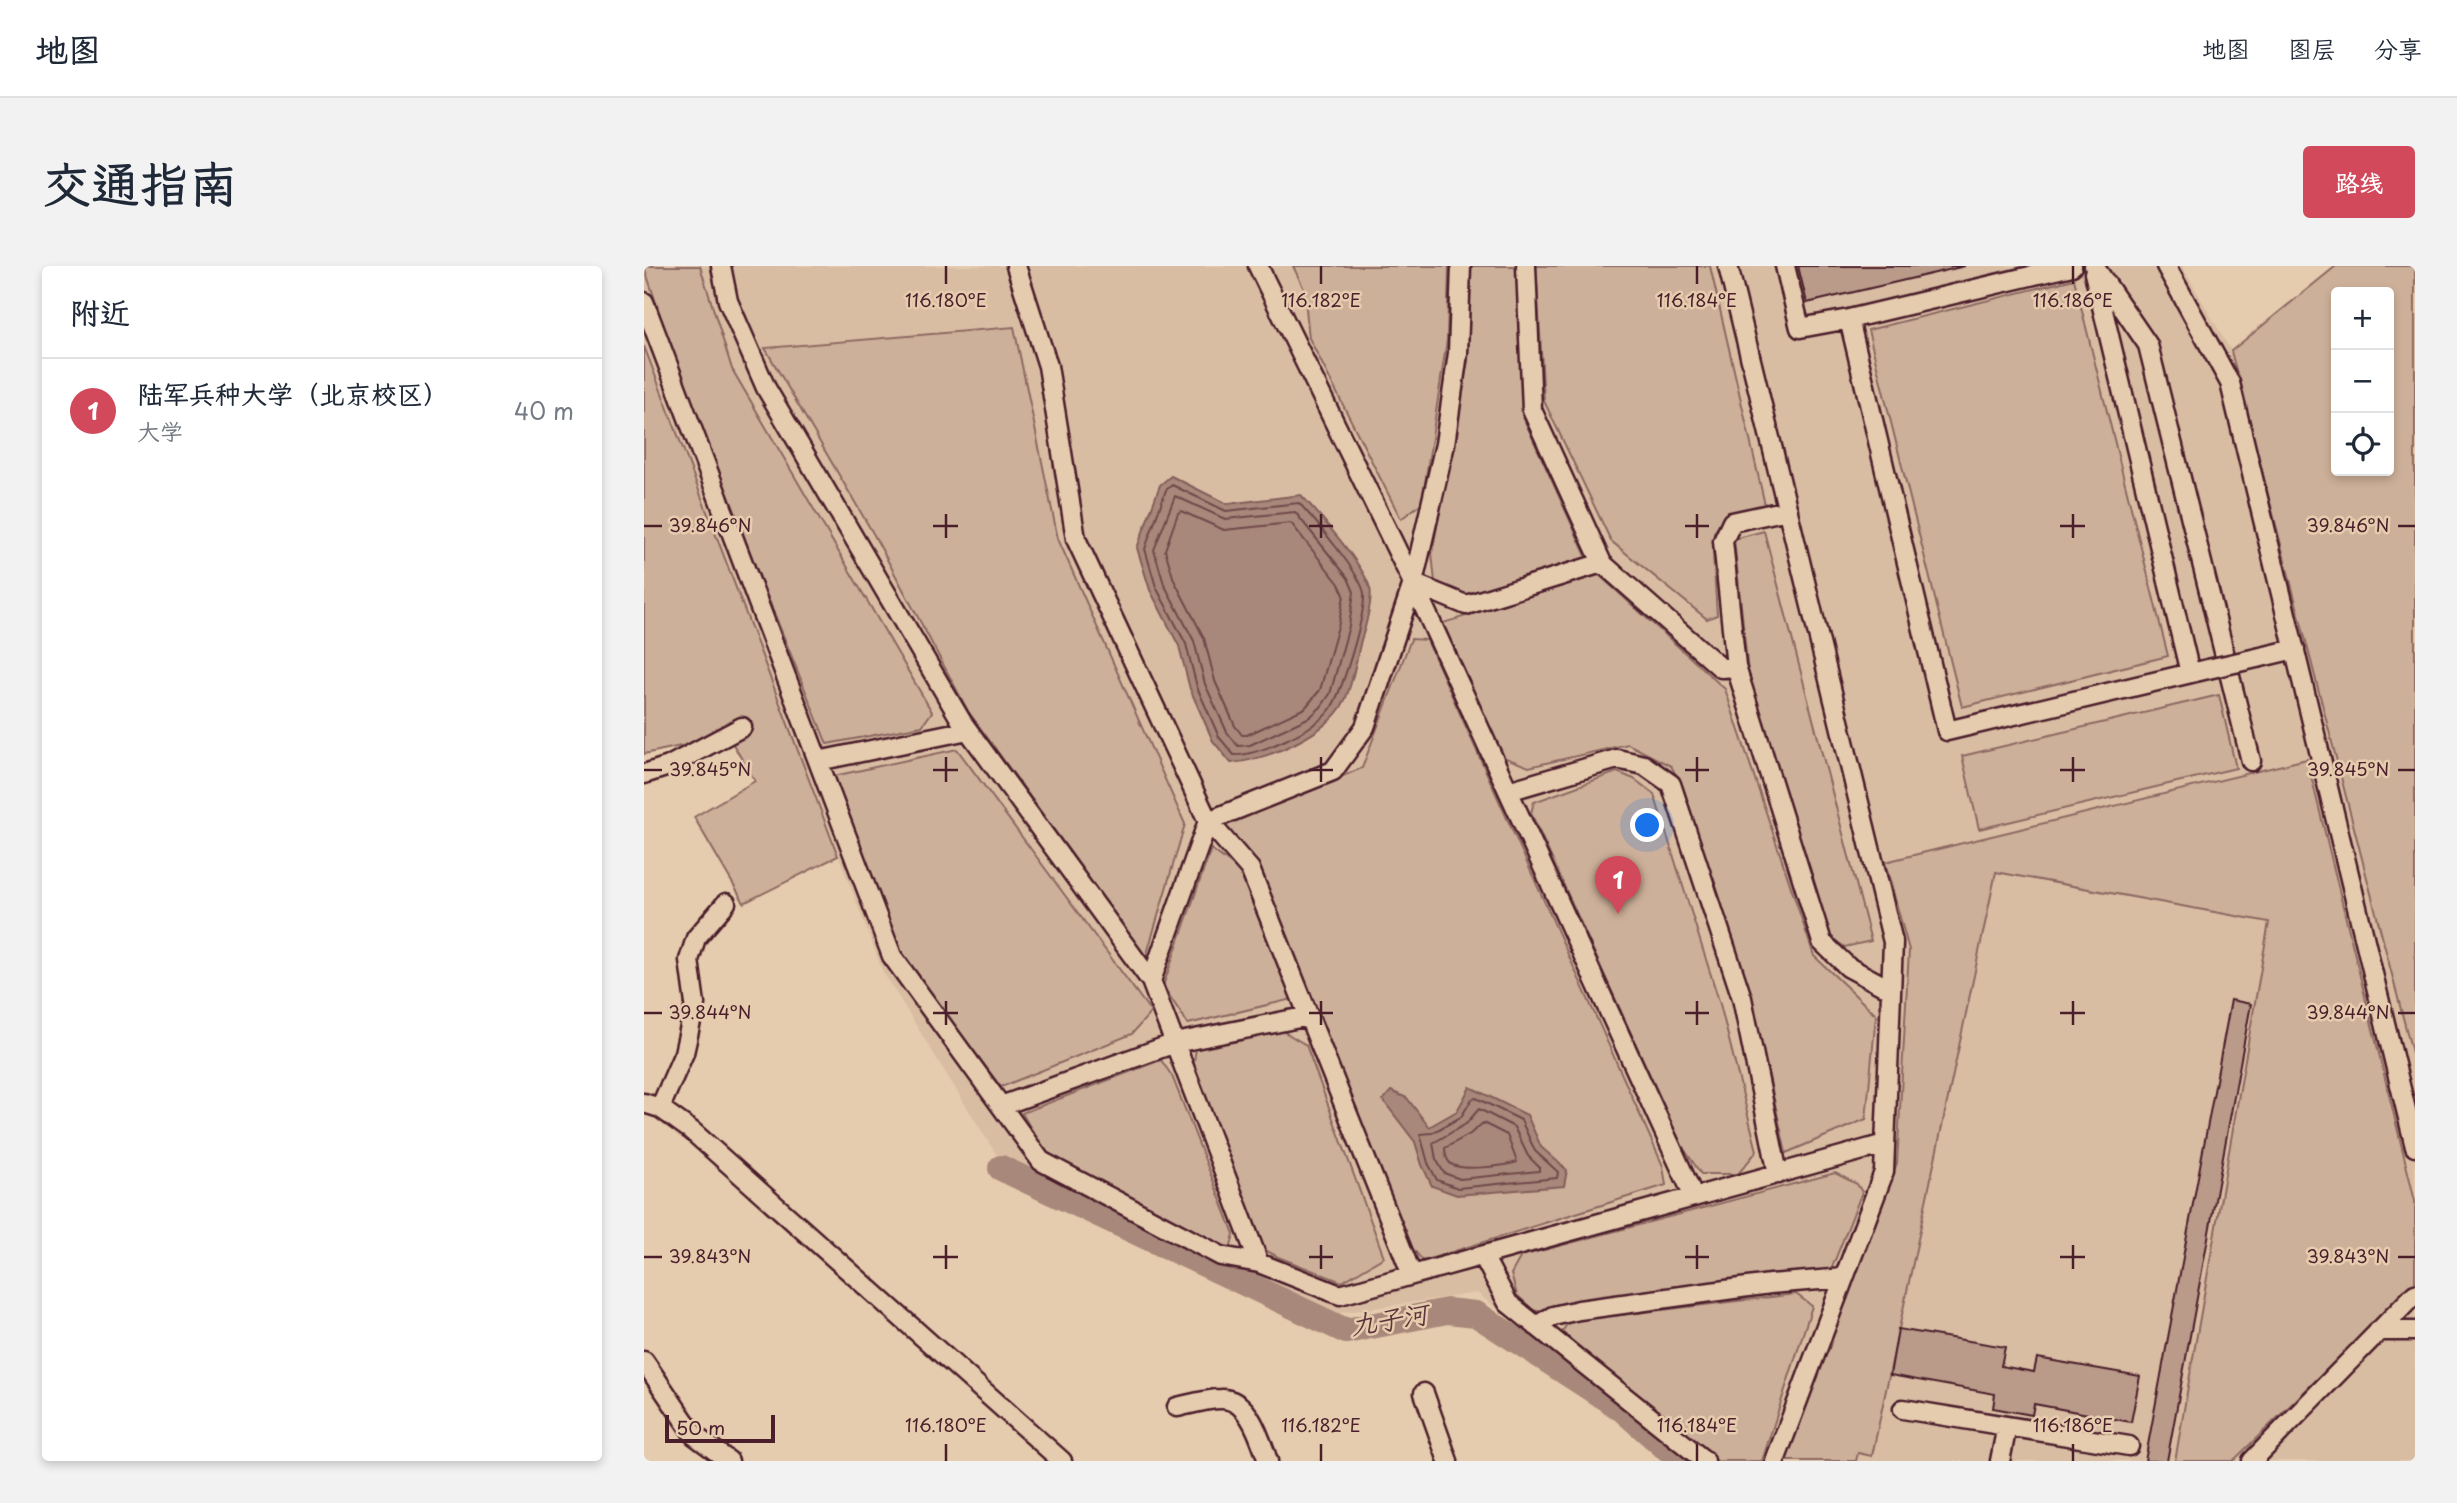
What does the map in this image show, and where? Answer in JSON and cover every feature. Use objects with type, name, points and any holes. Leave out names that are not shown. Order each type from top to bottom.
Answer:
[{"type":"street","points":[[721,266],[728,301],[766,388],[968,730],[1151,981],[1259,1263]]},
{"type":"street","points":[[1016,266],[1048,366],[1076,539],[1208,821],[1250,869],[1412,1275]]},
{"type":"street","points":[[1258,266],[1413,583],[1694,1197]]},
{"type":"street","points":[[1151,981],[1208,821],[1333,771],[1365,727],[1413,583],[1445,444],[1458,353],[1461,266]]},
{"type":"street","points":[[1526,266],[1532,410],[1602,563],[1721,668],[1736,667]]},
{"type":"street","points":[[1728,266],[1893,942],[1884,1172],[1775,1461]]},
{"type":"street","points":[[1785,266],[1800,328],[1849,319],[2072,266]]},
{"type":"street","points":[[2093,266],[2190,673]]},
{"type":"street","points":[[2093,266],[2148,345],[2251,761]]},
{"type":"street","points":[[2166,266],[2230,383],[2415,1147]]},
{"type":"street","points":[[644,302],[892,956],[1041,1161],[1221,1256],[1259,1263],[1340,1295],[1885,1144]]},
{"type":"street","points":[[1849,319],[1947,731],[2295,649]]},
{"type":"street","points":[[1787,510],[1732,522],[1723,541],[1736,667],[1822,942],[1848,967],[1891,990]]},
{"type":"street","points":[[1413,583],[1466,605],[1602,563]]},
{"type":"street","points":[[644,774],[668,766],[742,727]]},
{"type":"street","points":[[818,761],[968,730]]},
{"type":"street","points":[[1508,791],[1617,759],[1644,765],[1671,784],[1742,998],[1778,1174]]},
{"type":"street","points":[[726,903],[696,938],[689,960],[695,1004],[684,1053],[652,1105],[692,1131],[1062,1461]]},
{"type":"street","points":[[1001,1106],[1175,1044],[1309,1016]]},
{"type":"street","points":[[1483,1255],[1508,1303],[1705,1461]]},
{"type":"street","points":[[1536,1326],[1553,1316],[1579,1310],[1770,1284],[1844,1278]]},
{"type":"street","points":[[2252,1461],[2415,1294]]},
{"type":"street","points":[[2378,1331],[2415,1331]]},
{"type":"street","points":[[644,1361],[694,1435],[729,1461]]},
{"type":"street","points":[[1424,1393],[1448,1461]]},
{"type":"street","points":[[1177,1407],[1223,1398],[1242,1407],[1259,1436],[1268,1461]]},
{"type":"street","points":[[1902,1409],[2129,1446]]},
{"type":"street","points":[[2000,1461],[2007,1426]]},
{"type":"shaded area","points":[[644,266],[2182,266],[2231,351],[2415,1064],[2415,1461],[1691,1461],[1477,1293],[1333,1314],[999,1159],[883,972],[644,346]]},
{"type":"shaded area","points":[[644,266],[700,266],[732,369],[932,712],[922,726],[827,744],[685,392]]},
{"type":"shaded area","points":[[1293,266],[1449,266],[1447,340],[1422,503],[1401,519],[1309,338],[1304,289]]},
{"type":"shaded area","points":[[1471,266],[1517,266],[1523,417],[1587,558],[1467,596],[1435,582],[1432,553],[1468,361]]},
{"type":"shaded area","points":[[1536,266],[1710,266],[1765,505],[1728,514],[1714,532],[1717,615],[1707,619],[1611,541],[1544,401]]},
{"type":"shaded area","points":[[2336,266],[2415,266],[2415,1064],[2231,351]]},
{"type":"shaded area","points":[[2074,279],[2168,656],[1962,707],[1868,330]]},
{"type":"shaded area","points":[[1014,327],[1058,539],[1185,824],[1146,957],[968,711],[874,535],[765,348]]},
{"type":"shaded area","points":[[644,346],[838,856],[744,903],[694,817],[755,781],[728,736],[644,754]]},
{"type":"shaded area","points":[[1764,531],[1871,941],[1845,947],[1826,935],[1748,672],[1734,539]]},
{"type":"shaded area","points":[[1599,575],[1725,689],[1814,956],[1876,1015],[1866,1119],[1786,1153],[1753,1006],[1683,787],[1671,766],[1628,744],[1529,767],[1503,757],[1443,623]]},
{"type":"shaded area","points":[[1411,639],[1427,640],[1663,1166],[1666,1185],[1423,1261],[1407,1242],[1222,827],[1362,768]]},
{"type":"shaded area","points":[[2219,695],[2236,768],[1979,829],[1962,756]]},
{"type":"shaded area","points":[[957,749],[1151,1012],[1132,1034],[1001,1087],[900,953],[834,776]]},
{"type":"shaded area","points":[[2307,759],[2415,1201],[2415,1284],[2233,1461],[2175,1461],[2269,922],[1996,872],[1872,1456],[1858,1453],[1856,1461],[1781,1461],[1897,1163],[1909,950],[1885,862]]},
{"type":"shaded area","points":[[1617,772],[1634,779],[1654,794],[1720,1004],[1757,1151],[1738,1174],[1701,1174],[1682,1146],[1531,813],[1534,802]]},
{"type":"shaded area","points":[[1211,849],[1239,870],[1292,999],[1188,1024],[1163,986]]},
{"type":"shaded area","points":[[1281,1030],[1306,1045],[1384,1257],[1342,1282],[1265,1250],[1193,1067],[1196,1048]]},
{"type":"shaded area","points":[[1161,1060],[1172,1076],[1234,1234],[1230,1249],[1224,1249],[1044,1152],[1022,1113]]},
{"type":"shaded area","points":[[1835,1173],[1857,1184],[1862,1192],[1831,1270],[1534,1311],[1517,1295],[1511,1274],[1521,1256]]},
{"type":"shaded area","points":[[1796,1294],[1812,1306],[1762,1461],[1717,1461],[1562,1332],[1569,1321]]},
{"type":"water","points":[[1171,476],[1227,504],[1301,495],[1350,553],[1370,588],[1366,622],[1344,702],[1324,725],[1278,751],[1231,763],[1213,741],[1190,689],[1179,646],[1150,590],[1137,548],[1160,485]]},
{"type":"water","points":[[1470,1087],[1527,1115],[1541,1147],[1567,1170],[1564,1186],[1457,1195],[1432,1186],[1415,1142],[1383,1100],[1391,1091],[1407,1098],[1429,1127],[1457,1111]]},
{"type":"building","points":[[1798,266],[1965,266],[1807,303]]},
{"type":"building","points":[[2231,1000],[2251,1004],[2167,1461],[2145,1461]]},
{"type":"building","points":[[1898,1329],[2005,1347],[2001,1366],[2034,1372],[2037,1358],[2140,1376],[2131,1422],[2034,1404],[2032,1415],[1993,1408],[1995,1394],[1890,1375]]},
{"type":"waterway","name":"九子河","points":[[1001,1168],[1346,1331],[1447,1311],[1476,1314],[1621,1408],[1681,1461]]},
{"type":"place","name":"陆军兵种大学（北京校区）","points":[[1618,914]]}]
